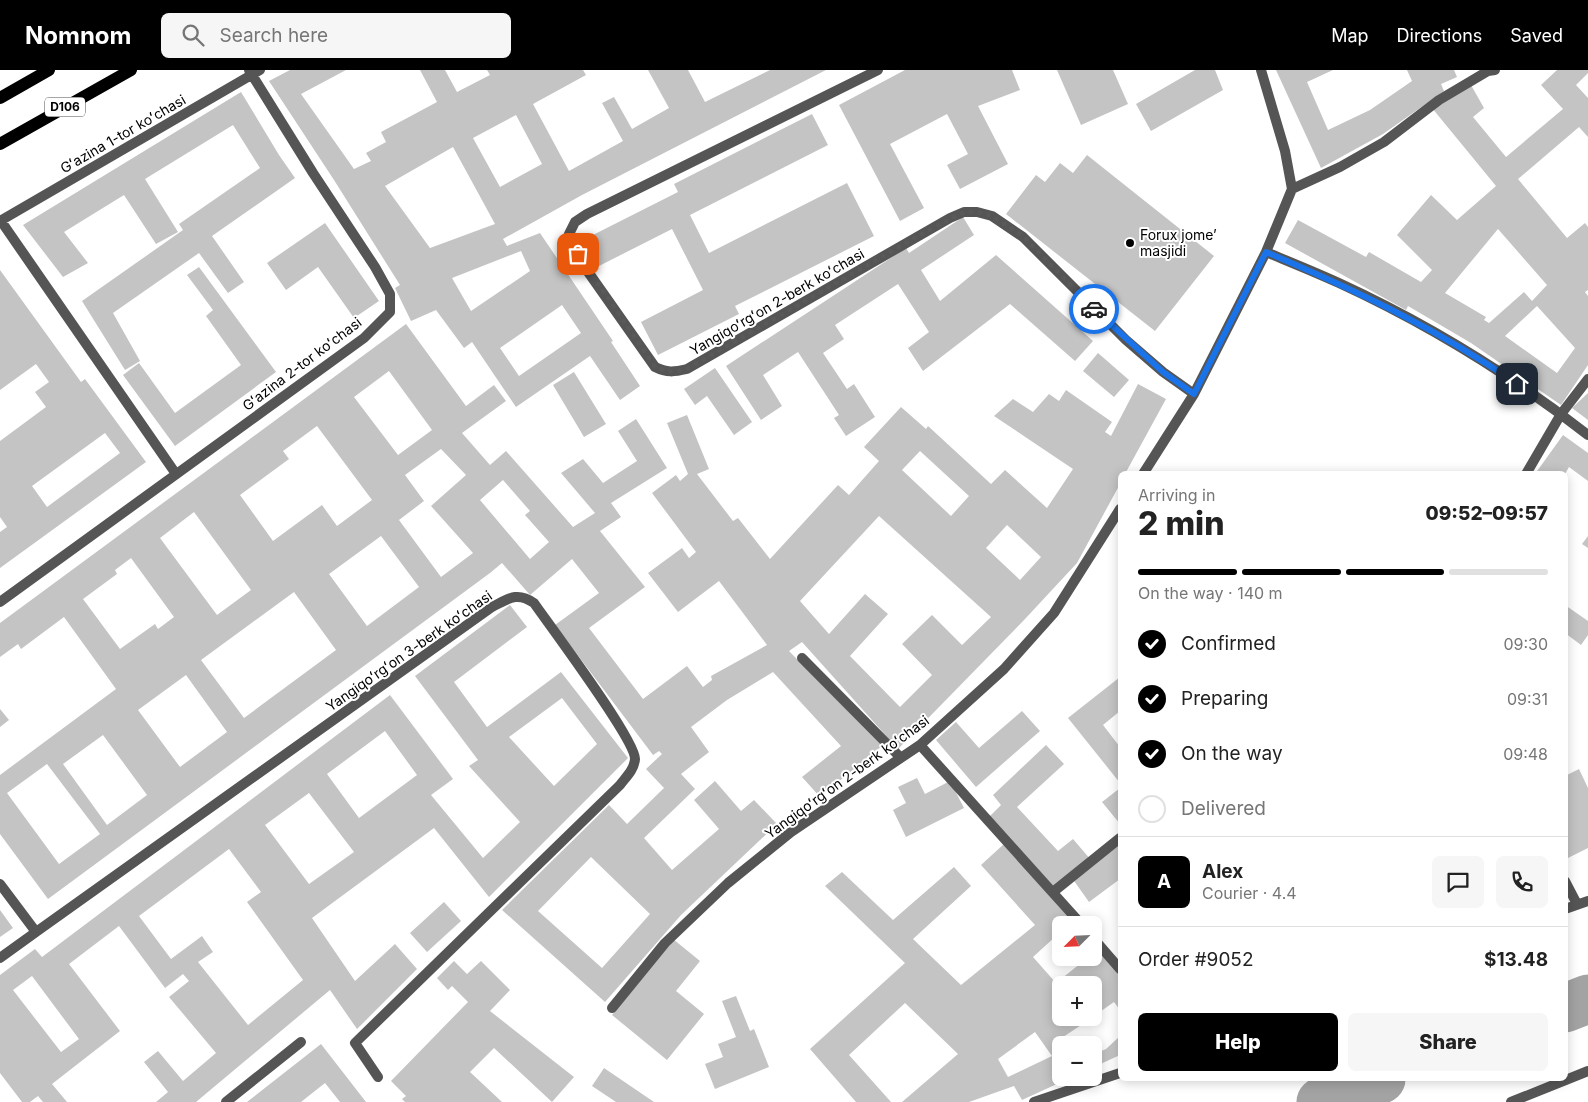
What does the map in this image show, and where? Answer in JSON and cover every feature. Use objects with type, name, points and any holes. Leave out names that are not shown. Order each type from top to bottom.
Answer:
[{"type":"main road","points":[[0,98],[49,70]]},
{"type":"main road","name":"D106","points":[[0,144],[131,70]]},
{"type":"street","name":"Yangiqoʻrgʻon 2-berk koʻchasi","points":[[878,70],[587,214],[575,222],[569,234],[578,254],[655,367],[664,372],[687,369],[950,218],[964,212],[978,212],[998,219],[1023,236],[1126,340],[1163,372],[1194,394]]},
{"type":"street","points":[[1145,471],[1194,394],[1266,252],[1292,189],[1285,151],[1261,70]]},
{"type":"street","points":[[1292,189],[1340,167],[1384,142],[1439,100],[1488,71],[1495,70]]},
{"type":"street","name":"Gʻazina 1-tor koʻchasi","points":[[0,221],[254,72]]},
{"type":"street","name":"Gʻazina 2-tor koʻchasi","points":[[0,602],[364,338],[390,312],[390,294],[375,267],[313,173],[254,72]]},
{"type":"street","points":[[0,221],[176,474]]},
{"type":"street","points":[[1266,252],[1339,283],[1417,322],[1488,364],[1588,435]]},
{"type":"street","points":[[1528,471],[1561,414],[1588,379]]},
{"type":"street","name":"Yangiqoʻrgʻon 2-berk koʻchasi","points":[[612,1008],[665,943],[728,883],[791,832],[920,745],[1004,669],[1054,613],[1118,512]]},
{"type":"street","name":"Yangiqoʻrgʻon 3-berk koʻchasi","points":[[36,932],[492,608],[508,598],[526,597],[534,602],[616,720],[635,757],[632,770],[620,785],[355,1044],[378,1077]]},
{"type":"street","points":[[802,658],[900,757]]},
{"type":"street","points":[[920,745],[1074,916]]},
{"type":"street","points":[[1053,892],[1118,840]]},
{"type":"street","points":[[0,884],[36,932],[0,958]]},
{"type":"street","points":[[1568,887],[1577,904]]},
{"type":"street","points":[[1568,908],[1588,901]]},
{"type":"street","points":[[1102,948],[1118,967]]},
{"type":"street","points":[[226,1102],[300,1042]]},
{"type":"street","points":[[1568,1079],[1588,1071]]},
{"type":"street","points":[[1034,1102],[1118,1074]]},
{"type":"street","points":[[1510,1102],[1563,1081]]},
{"type":"building","points":[[290,70],[346,70],[301,94],[354,169],[371,161],[366,153],[386,142],[381,132],[437,102],[420,70],[445,70],[457,92],[490,75],[487,70],[583,70],[586,75],[533,104],[569,171],[623,141],[602,103],[614,97],[632,129],[669,108],[648,70],[688,70],[705,102],[770,70],[826,70],[582,195],[503,239],[507,246],[540,233],[613,341],[611,342],[640,386],[620,400],[590,356],[516,407],[472,342],[464,348],[436,310],[411,321],[395,288],[400,285],[269,81]],"holes":[[[516,115],[542,164],[500,187],[473,138]],[[453,147],[495,224],[430,248],[385,186]],[[521,251],[530,271],[471,311],[452,278]],[[562,305],[581,333],[519,376],[500,348]]]},
{"type":"building","points":[[905,70],[1012,70],[1020,90],[978,106],[1008,164],[960,189],[947,165],[968,154],[947,114],[890,144],[924,208],[900,221],[839,105]]},
{"type":"building","points":[[1057,70],[1113,70],[1128,104],[1081,125]]},
{"type":"building","points":[[1195,70],[1215,70],[1223,90],[1151,131],[1136,104]]},
{"type":"building","points":[[1276,70],[1333,70],[1307,82],[1328,130],[1370,110],[1412,81],[1407,70],[1454,70],[1457,77],[1441,84],[1444,91],[1383,134],[1321,168]]},
{"type":"building","points":[[1557,70],[1588,70],[1588,73],[1576,85],[1588,98],[1588,137],[1579,127],[1518,179],[1567,238],[1585,223],[1588,227],[1588,290],[1585,292],[1588,296],[1588,365],[1561,405],[1471,343],[1408,306],[1406,310],[1285,243],[1298,220],[1366,257],[1369,252],[1421,282],[1432,270],[1397,235],[1431,195],[1457,220],[1496,186],[1432,108],[1471,85],[1484,108],[1473,117],[1506,157],[1563,109],[1541,85]],"holes":[[[1498,229],[1547,285],[1532,301],[1524,292],[1489,323],[1484,320],[1486,317],[1445,293]],[[1537,306],[1575,348],[1557,373],[1505,336]]]},
{"type":"building","points":[[241,92],[295,178],[212,236],[244,282],[228,293],[199,253],[113,313],[140,361],[125,370],[82,301],[183,230],[179,224],[260,168],[233,125],[145,179],[178,232],[156,244],[124,195],[64,232],[88,263],[63,277],[23,225]]},
{"type":"building","points":[[812,114],[828,145],[690,215],[709,253],[847,183],[874,236],[735,306],[739,314],[658,355],[641,322],[703,290],[672,229],[595,268],[581,241],[678,192],[674,184]]},
{"type":"building","points":[[1087,155],[1214,256],[1155,331],[1006,214],[1036,175],[1045,182],[1060,163],[1073,173]]},
{"type":"building","points":[[963,217],[974,235],[921,270],[940,301],[996,255],[1093,341],[1075,361],[1010,304],[923,371],[908,348],[929,332],[898,284],[835,325],[844,339],[823,353],[847,389],[854,384],[875,417],[846,436],[834,418],[839,415],[798,352],[763,375],[782,406],[761,420],[726,366],[906,248],[909,253]]},
{"type":"building","points":[[325,223],[379,301],[354,318],[318,267],[286,290],[267,263]]},
{"type":"building","points":[[199,267],[276,372],[175,446],[123,375],[139,363],[175,413],[241,365],[206,316],[213,310],[187,275]]},
{"type":"building","points":[[0,270],[81,382],[85,379],[146,462],[0,568],[0,532],[7,527],[0,517],[0,441],[46,407],[35,392],[49,382],[36,364],[0,390]],"holes":[[[105,433],[120,453],[47,507],[32,486]]]},
{"type":"building","points":[[406,324],[466,406],[494,385],[506,401],[462,433],[490,465],[506,451],[573,527],[595,513],[561,473],[583,459],[603,483],[637,461],[618,431],[636,419],[667,468],[611,503],[621,517],[600,531],[645,587],[589,628],[643,699],[687,666],[703,687],[712,680],[711,676],[767,645],[719,581],[678,612],[648,573],[682,548],[689,558],[696,552],[652,493],[676,475],[680,481],[688,474],[667,423],[687,415],[709,469],[697,474],[733,521],[738,518],[770,559],[838,485],[849,495],[879,461],[864,447],[901,407],[926,429],[928,426],[991,484],[1005,470],[1047,508],[1073,469],[994,416],[1013,399],[1033,412],[1049,394],[1059,401],[1066,390],[1112,422],[1105,432],[1111,436],[1138,384],[1166,399],[1127,471],[1118,471],[1118,488],[1077,563],[898,749],[802,642],[789,651],[882,746],[820,797],[802,777],[841,746],[773,672],[727,700],[691,727],[709,752],[681,774],[695,789],[644,838],[672,870],[719,829],[694,800],[715,781],[741,811],[754,800],[777,824],[681,915],[605,1002],[502,910],[609,805],[627,824],[664,788],[646,769],[662,754],[659,751],[653,755],[555,625],[599,593],[572,559],[530,595],[502,563],[48,899],[0,834],[0,775],[116,689],[64,617],[21,649],[18,644],[0,657],[0,623]],"holes":[[[389,371],[432,430],[398,455],[354,397]],[[317,426],[372,500],[337,526],[322,505],[273,541],[240,495],[289,459],[283,451]],[[441,449],[466,475],[431,506],[473,553],[441,577],[399,520],[424,501],[405,475]],[[920,451],[969,496],[951,516],[902,470]],[[503,480],[530,511],[525,515],[549,542],[530,559],[480,500]],[[194,512],[251,590],[217,615],[160,538]],[[879,516],[991,617],[962,645],[932,615],[902,644],[932,675],[900,707],[850,656],[888,614],[865,594],[829,634],[800,601]],[[1007,525],[1041,557],[1020,580],[986,548]],[[381,536],[419,587],[367,626],[329,574]],[[131,558],[174,617],[158,629],[155,624],[120,649],[83,599],[117,574],[115,570]],[[294,592],[336,650],[244,718],[201,660]],[[186,675],[227,732],[180,767],[138,710]],[[103,735],[147,795],[107,825],[63,764]],[[47,764],[100,834],[59,864],[7,793]],[[591,857],[650,914],[602,968],[538,911]]]},
{"type":"building","points":[[1098,353],[1129,380],[1114,397],[1083,371]]},
{"type":"building","points":[[715,368],[752,422],[734,435],[707,396],[695,405],[684,389]]},
{"type":"building","points":[[574,372],[606,424],[584,437],[553,385]]},
{"type":"building","points":[[1588,393],[1588,420],[1572,408]]},
{"type":"building","points":[[1563,435],[1588,453],[1588,481],[1569,467],[1567,471],[1537,471]]},
{"type":"building","points":[[1588,536],[1588,548],[1582,544]]},
{"type":"building","points":[[510,605],[527,627],[454,682],[487,727],[561,672],[628,758],[489,897],[434,828],[312,918],[355,981],[395,944],[417,969],[357,1029],[330,990],[196,1102],[156,1102],[168,1092],[144,1062],[158,1051],[183,1081],[216,1053],[169,997],[189,981],[183,974],[165,988],[119,926],[69,964],[120,1031],[52,1084],[67,1102],[43,1102],[38,1096],[30,1102],[22,1102],[0,1073],[0,975],[35,949],[42,957],[390,695],[453,779],[431,795],[483,858],[520,822],[469,766],[478,760],[415,676]],"holes":[[[562,698],[597,744],[554,786],[509,737]],[[385,731],[417,775],[359,818],[327,774]],[[309,793],[354,852],[309,884],[265,825]],[[229,849],[261,892],[247,902],[303,980],[248,1025],[198,962],[213,952],[202,936],[171,959],[139,916]],[[32,976],[79,1039],[61,1052],[13,990]]]},
{"type":"building","points":[[1568,607],[1588,621],[1588,635],[1581,645],[1568,635]]},
{"type":"building","points":[[1118,679],[1118,713],[1103,725],[1118,744],[1118,780],[1068,718]]},
{"type":"building","points":[[0,709],[9,720],[0,727]]},
{"type":"building","points":[[1022,711],[1040,731],[976,787],[936,740],[956,722],[979,748]]},
{"type":"building","points":[[1046,745],[1064,764],[1017,807],[1058,851],[1073,839],[1091,860],[1055,888],[989,817],[1001,805],[993,795]]},
{"type":"building","points":[[1579,769],[1588,788],[1588,848],[1568,858],[1568,774]]},
{"type":"building","points":[[917,778],[925,794],[950,781],[964,808],[906,837],[893,810],[906,803],[898,787]]},
{"type":"building","points":[[1118,790],[1118,822],[1102,802]]},
{"type":"building","points":[[1004,844],[1070,916],[1052,916],[1052,940],[1033,957],[1052,978],[1052,1026],[1080,1026],[1065,1036],[1052,1036],[1053,1086],[1022,1100],[1014,1086],[969,1102],[902,1102],[958,1054],[905,1003],[849,1055],[891,1102],[856,1102],[810,1049],[905,963],[825,886],[842,872],[893,920],[954,867],[971,886],[913,939],[961,985],[1035,925],[981,865]],"holes":[[[1035,1032],[1052,1056],[1008,1077],[998,1059]]]},
{"type":"building","points":[[1118,844],[1118,880],[1089,902],[1072,878]]},
{"type":"building","points":[[444,902],[461,921],[427,952],[410,933]]},
{"type":"building","points":[[0,910],[13,928],[0,937]]},
{"type":"building","points":[[673,939],[700,961],[676,991],[704,1014],[667,1060],[612,1015]]},
{"type":"building","points":[[1102,952],[1118,970],[1118,1007],[1114,1002],[1102,1010],[1102,976],[1065,976],[1077,966],[1102,966]]},
{"type":"building","points":[[454,961],[467,974],[481,961],[510,990],[490,1011],[574,1077],[552,1102],[494,1048],[470,1072],[502,1102],[405,1102],[402,1099],[406,1096],[391,1081],[468,1002],[452,986],[448,990],[437,978]]},
{"type":"building","points":[[736,996],[750,1031],[754,1029],[769,1067],[715,1089],[705,1064],[723,1057],[718,1044],[736,1037],[722,1001]]},
{"type":"building","points":[[1118,1038],[1118,1056],[1102,1063],[1102,1051]]},
{"type":"building","points":[[321,1044],[366,1102],[340,1102],[325,1083],[301,1102],[247,1102]]},
{"type":"building","points":[[604,1068],[654,1102],[616,1102],[592,1086]]},
{"type":"waterway","points":[[1568,1007],[1588,999]]},
{"type":"waterway","points":[[1321,1102],[1376,1081]]},
{"type":"way so far","points":[[578,254],[586,269],[655,367],[664,372],[687,369],[925,232],[964,212],[978,212],[992,216],[1023,236],[1094,309]]},
{"type":"place","name":"Forux jome’ masjidi","points":[[1130,243]]},
{"type":"route","points":[[1094,309],[1163,372],[1194,394],[1266,252],[1339,283],[1417,322],[1488,364],[1517,384]]}]
